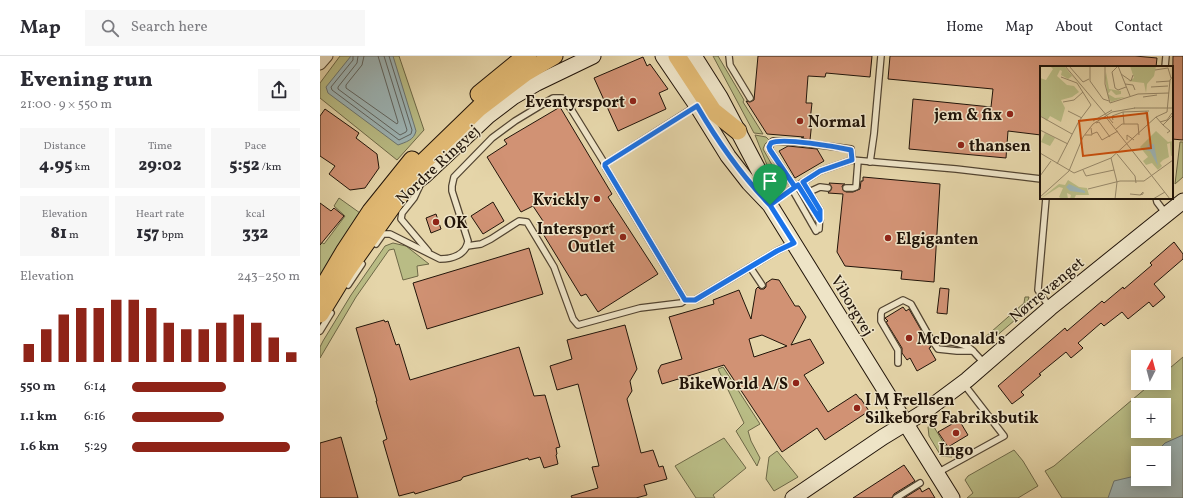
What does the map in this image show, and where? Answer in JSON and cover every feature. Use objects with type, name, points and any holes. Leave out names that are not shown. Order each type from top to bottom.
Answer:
[{"type":"main road","name":"Nordre Ringvej","points":[[320,293],[344,252],[371,211],[410,162],[473,99],[517,63],[528,56]]},
{"type":"main road","points":[[404,191],[415,170],[479,108],[525,72],[554,56]]},
{"type":"main road","points":[[677,56],[713,111],[738,131]]},
{"type":"main road","name":"Nordre Ringvej","points":[[327,310],[347,270],[404,191]]},
{"type":"street","points":[[320,64],[327,56]]},
{"type":"street","name":"Nordre Ringvej","points":[[404,191],[424,176],[488,116],[513,97],[537,83],[593,56]]},
{"type":"street","name":"Viborgvej","points":[[663,56],[697,106],[728,156],[749,183],[770,205],[952,498]]},
{"type":"street","name":"Viborgvej","points":[[694,56],[720,97],[759,171],[770,205]]},
{"type":"street","name":"Nørrevænget","points":[[793,498],[883,437],[924,412],[963,383],[1050,308],[1183,201]]},
{"type":"lane","points":[[729,56],[730,65],[750,98]]},
{"type":"lane","points":[[870,162],[881,56]]},
{"type":"lane","points":[[1165,66],[1166,56]]},
{"type":"lane","points":[[370,251],[383,234],[390,234],[440,259],[460,254],[467,246],[468,241],[452,191],[454,177],[492,138],[539,106],[553,98],[560,98],[564,100],[605,164],[685,300]]},
{"type":"lane","points":[[605,164],[697,106]]},
{"type":"lane","points":[[820,220],[770,150],[770,145],[773,141],[796,142],[851,150],[852,160]]},
{"type":"lane","points":[[770,205],[820,171],[852,160],[956,169],[1040,179]]},
{"type":"lane","points":[[846,188],[856,187],[858,161]]},
{"type":"lane","points":[[424,176],[414,198],[402,213],[401,219],[429,253]]},
{"type":"lane","points":[[797,186],[809,192],[820,210],[818,230],[797,186]]},
{"type":"lane","points":[[809,192],[820,187],[828,188]]},
{"type":"lane","points":[[1046,199],[1038,290],[1050,308]]},
{"type":"lane","points":[[1156,199],[1167,214]]},
{"type":"lane","points":[[467,246],[481,244],[518,221],[527,222],[554,267],[573,319],[578,325],[640,308],[681,304],[685,300],[695,300],[777,251],[794,243]]},
{"type":"lane","points":[[346,288],[363,262]]},
{"type":"lane","points":[[750,267],[762,285]]},
{"type":"lane","points":[[898,363],[898,350],[881,321],[881,314],[882,311],[900,301],[908,302],[938,349],[972,351],[986,364]]},
{"type":"lane","points":[[320,331],[327,310]]},
{"type":"lane","points":[[937,473],[1004,436],[963,383]]},
{"type":"lane","points":[[896,498],[920,483]]},
{"type":"green space","points":[[340,56],[399,56],[424,130],[397,160],[320,98],[320,83]]},
{"type":"green space","points":[[713,56],[718,56],[744,100],[743,102],[763,134],[754,133]]},
{"type":"green space","points":[[755,135],[766,137],[769,140],[763,149],[776,172],[784,179],[783,182],[775,185]]},
{"type":"green space","points":[[1180,142],[1183,142],[1183,177],[1175,184]]},
{"type":"green space","points":[[339,198],[360,213],[320,277],[320,241],[324,244],[345,216],[334,206]]},
{"type":"green space","points":[[393,243],[406,246],[429,264],[417,266],[418,276],[403,280],[394,249],[389,250],[356,297],[320,358],[320,347],[351,295],[385,246]]},
{"type":"green space","points":[[1025,297],[1029,297],[1027,304],[1029,308],[987,344],[983,339],[1024,303]]},
{"type":"green space","points":[[1183,357],[1183,498],[1062,498],[1045,471],[1054,466],[1131,401],[1131,438],[1171,438],[1171,398],[1134,398],[1144,390],[1171,390],[1171,367]]},
{"type":"green space","points":[[723,367],[760,424],[748,431],[751,441],[760,458],[757,466],[736,431],[744,423],[718,369]]},
{"type":"green space","points":[[931,423],[952,457],[941,456],[929,436],[928,427]]},
{"type":"green space","points":[[724,438],[746,468],[713,495],[715,498],[696,498],[675,466]]},
{"type":"green space","points":[[1014,450],[1023,461],[1038,486],[1018,498],[967,498],[973,493],[965,480],[968,476]]},
{"type":"green space","points":[[777,451],[798,477],[774,491],[766,479],[769,457]]},
{"type":"water","points":[[351,56],[393,56],[416,131],[413,137],[409,140],[398,145],[328,93],[326,87]]},
{"type":"water","points":[[1183,435],[1183,498],[1108,498],[1114,481],[1131,477],[1131,486],[1171,486],[1171,446],[1162,446],[1165,443]]},
{"type":"building","points":[[758,56],[872,56],[870,77],[826,73],[825,77],[808,76],[806,103],[812,103],[810,140],[801,138],[804,137],[767,134],[746,101],[750,102],[754,100]]},
{"type":"building","points":[[890,56],[1135,56],[1157,58],[1156,66],[1040,66],[1040,135],[1008,131],[1006,158],[909,149],[913,99],[991,107],[993,89],[888,79]]},
{"type":"building","points":[[1173,56],[1183,56],[1183,140],[1173,139]]},
{"type":"building","name":"Eventyrsport","points":[[643,57],[647,66],[650,64],[668,89],[659,93],[666,109],[618,131],[594,78]]},
{"type":"building","points":[[560,107],[612,194],[608,197],[658,274],[598,312],[586,294],[581,296],[537,224],[543,221],[533,206],[521,212],[487,157],[507,144],[504,140]]},
{"type":"building","points":[[325,109],[359,133],[356,138],[377,154],[379,168],[365,188],[350,190],[329,174],[335,166],[320,156],[320,116]]},
{"type":"building","points":[[788,146],[817,149],[824,161],[795,178],[779,151]]},
{"type":"building","name":"Elgiganten","points":[[863,177],[940,184],[934,282],[901,279],[902,271],[845,266],[837,252],[843,194],[828,193],[832,188],[829,183],[845,184],[842,186],[843,190],[846,192],[853,192],[860,189]]},
{"type":"building","points":[[493,202],[504,221],[483,234],[471,216]]},
{"type":"building","points":[[320,203],[331,211],[334,208],[344,216],[320,245]]},
{"type":"building","points":[[436,214],[441,229],[431,233],[426,218]]},
{"type":"building","points":[[1174,242],[1183,254],[1183,259],[1154,284],[1165,297],[1153,307],[1149,302],[1128,319],[1122,312],[1104,326],[1101,323],[1078,343],[1083,348],[1071,358],[1066,352],[1039,374],[1041,375],[1021,392],[1024,395],[1012,404],[998,386],[1065,328],[1067,331],[1102,301],[1104,303],[1123,287],[1124,289],[1152,265],[1150,263]]},
{"type":"building","points":[[529,248],[543,294],[427,329],[413,283]]},
{"type":"building","points":[[772,279],[779,280],[795,306],[799,306],[806,317],[791,345],[810,339],[824,363],[804,375],[828,412],[856,394],[869,411],[825,440],[817,428],[782,452],[724,365],[662,384],[658,371],[661,365],[682,359],[669,317],[714,304],[713,300],[739,290],[751,319],[756,289],[758,287],[760,289],[764,289],[766,287],[766,283]],"holes":[[[762,335],[787,346],[754,357],[749,339]]]},
{"type":"building","points":[[940,288],[949,289],[947,314],[937,313]]},
{"type":"building","name":"McDonald's","points":[[903,307],[906,311],[909,309],[931,347],[929,348],[936,360],[917,371],[910,358],[907,360],[902,353],[902,348],[885,318]]},
{"type":"building","points":[[384,320],[385,322],[388,321],[396,345],[399,344],[410,380],[519,347],[534,396],[545,395],[560,447],[556,448],[558,464],[544,468],[540,457],[529,460],[528,458],[463,477],[461,480],[415,494],[414,492],[399,496],[383,441],[387,439],[356,328]]},
{"type":"building","points":[[625,325],[637,369],[630,381],[632,391],[627,399],[641,453],[653,450],[659,467],[663,466],[667,479],[644,485],[647,495],[636,498],[572,498],[571,496],[598,488],[592,467],[599,466],[578,384],[557,390],[550,366],[572,359],[567,340]]},
{"type":"building","points":[[959,420],[968,435],[948,447],[938,432]]},
{"type":"building","points":[[341,437],[358,498],[320,498],[320,443]]},
{"type":"building","points":[[904,465],[915,481],[894,494],[892,498],[853,498]]},
{"type":"building","points":[[920,488],[922,492],[929,488],[935,498],[904,498]]},
{"type":"place","name":"Eventyrsport","points":[[633,101]]},
{"type":"place","name":"jem & fix","points":[[1010,114]]},
{"type":"place","name":"Normal","points":[[800,121]]},
{"type":"place","name":"thansen","points":[[961,145]]},
{"type":"place","name":"Kvickly","points":[[597,199]]},
{"type":"place","name":"OK","points":[[436,222]]},
{"type":"place","name":"Intersport Outlet","points":[[623,237]]},
{"type":"place","name":"Elgiganten","points":[[888,238]]},
{"type":"place","name":"McDonald's","points":[[909,338]]},
{"type":"place","name":"BikeWorld A/S","points":[[796,383]]},
{"type":"place","name":"I M Frellsen Silkeborg Fabriksbutik","points":[[857,408]]},
{"type":"place","name":"Ingo","points":[[956,433]]},
{"type":"route","points":[[770,205],[794,243],[777,251],[695,300],[685,300],[605,164],[610,159],[697,106],[728,156],[749,183],[770,205],[798,185],[820,220],[820,210],[803,182],[820,171],[852,160],[851,150],[796,142],[773,141],[769,147],[770,150],[795,187],[770,205]]}]
